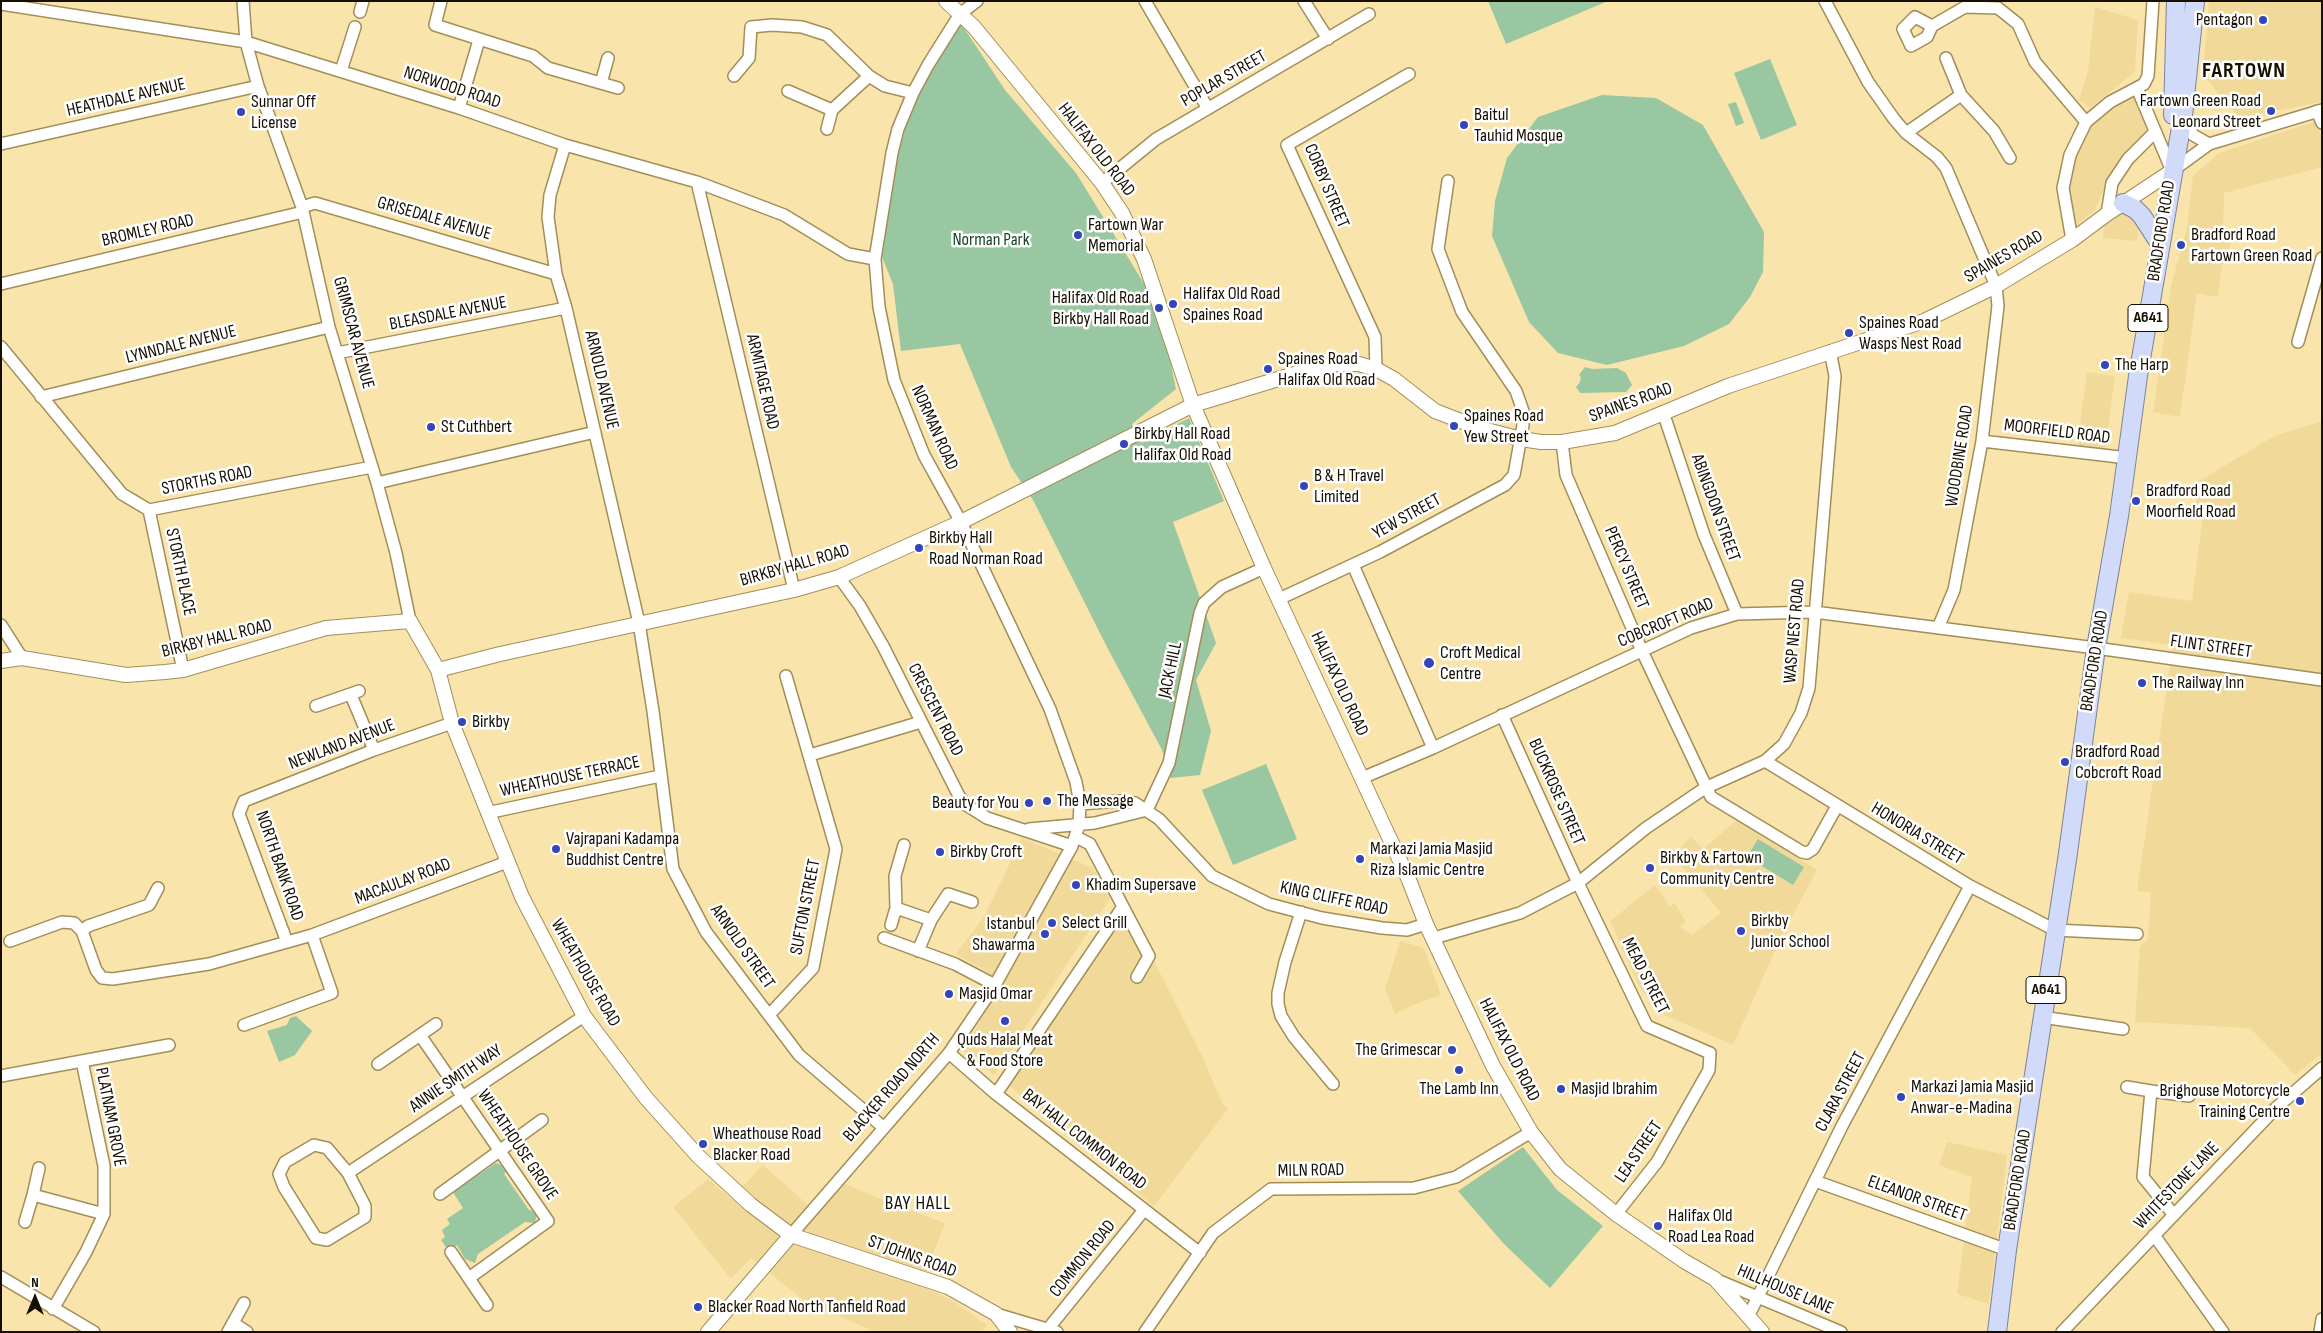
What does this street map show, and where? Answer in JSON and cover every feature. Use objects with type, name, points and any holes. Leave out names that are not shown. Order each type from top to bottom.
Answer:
[{"type":"main road","name":"A641","points":[[2172,171],[2176,1]]},
{"type":"main road","name":"A641","points":[[2172,171],[2182,116],[2195,1]]},
{"type":"main road","name":"BRADFORD ROAD","points":[[1997,1332],[2007,1250],[2067,860],[2096,648],[2119,516],[2138,376],[2172,171]]},
{"type":"main road","points":[[2123,203],[2135,209],[2142,216],[2160,244]]},
{"type":"street","name":"GRIMSCAR AVENUE","points":[[244,1],[246,42],[258,86],[303,210],[329,326],[377,483],[396,553],[410,621],[438,670]]},
{"type":"street","points":[[441,1],[435,25],[533,56],[548,68],[618,88]]},
{"type":"street","name":"HALIFAX OLD ROAD","points":[[946,1],[974,27],[1102,183],[1122,213],[1144,259],[1193,406],[1264,568],[1409,880],[1426,924],[1493,1066],[1530,1132],[1560,1168],[1621,1217],[1715,1279],[1762,1332]]},
{"type":"street","points":[[960,14],[977,1]]},
{"type":"street","points":[[1145,1],[1207,107]]},
{"type":"street","points":[[1304,1],[1328,39]]},
{"type":"street","name":"WOODBINE ROAD","points":[[1825,1],[1868,82],[1906,133],[1937,157],[1946,168],[1996,286],[1998,306],[1982,440],[1954,590],[1938,628]]},
{"type":"street","points":[[2137,88],[2144,84],[2148,76],[2153,1]]},
{"type":"street","name":"NORWOOD ROAD","points":[[1,4],[246,42],[458,108],[565,145],[697,182],[784,215],[848,254],[875,259]]},
{"type":"street","points":[[1932,26],[1965,7],[1998,8],[2018,24],[2035,62],[2086,122]]},
{"type":"street","name":"NORMAN ROAD","points":[[960,14],[913,93],[898,129],[892,153],[875,259],[879,306],[894,380],[924,455],[961,522],[1050,709],[1076,782],[1080,804],[1079,825],[1074,841]]},
{"type":"street","name":"POPLAR STREET","points":[[1102,183],[1156,139],[1207,107],[1369,14]]},
{"type":"street","points":[[734,76],[749,58],[750,27],[772,25],[802,27],[827,35],[869,76],[886,86],[913,93]]},
{"type":"street","points":[[341,71],[355,27]]},
{"type":"street","points":[[458,108],[479,40]]},
{"type":"street","points":[[601,83],[608,58]]},
{"type":"street","points":[[1946,58],[1962,94],[1994,130],[2010,158]]},
{"type":"street","name":"CORBY STREET","points":[[1376,369],[1374,337],[1287,145],[1409,74]]},
{"type":"street","points":[[827,129],[832,110],[869,76]]},
{"type":"street","name":"HEATHDALE AVENUE","points":[[1,144],[258,86]]},
{"type":"street","name":"SPAINES ROAD","points":[[2072,240],[2063,188],[2070,155],[2086,122],[2110,102],[2137,88]]},
{"type":"street","name":"BRADFORD ROAD","points":[[2137,88],[2172,171]]},
{"type":"street","points":[[788,91],[832,110]]},
{"type":"street","points":[[1906,133],[1962,94]]},
{"type":"street","points":[[2172,171],[2209,144],[2320,111],[2322,123]]},
{"type":"street","points":[[2182,116],[2193,135],[2209,144]]},
{"type":"street","points":[[2106,214],[2112,183],[2128,159],[2155,132]]},
{"type":"street","name":"ARNOLD AVENUE","points":[[565,145],[550,195],[548,213],[556,274],[566,308],[639,623]]},
{"type":"street","name":"SPAINES ROAD","points":[[1193,406],[1311,370],[1337,364],[1359,364],[1376,369],[1394,378],[1435,411],[1479,428],[1541,442],[1562,442],[1615,433],[1728,386],[1924,321],[1996,286],[2072,240],[2106,214],[2172,171]]},
{"type":"street","name":"YEW STREET","points":[[1278,599],[1353,565],[1505,485],[1514,475],[1521,439],[1523,411],[1516,391],[1462,312],[1438,249],[1448,181]]},
{"type":"street","name":"ARMITAGE ROAD","points":[[697,182],[794,590]]},
{"type":"street","name":"GRISEDALE AVENUE","points":[[303,210],[315,203],[556,274]]},
{"type":"street","name":"BROMLEY ROAD","points":[[1,284],[303,210]]},
{"type":"street","points":[[2298,342],[2322,258]]},
{"type":"street","name":"BLEASDALE AVENUE","points":[[338,354],[566,308]]},
{"type":"street","name":"LYNNDALE AVENUE","points":[[41,397],[329,326]]},
{"type":"street","name":"STORTHS ROAD","points":[[1,347],[122,494],[149,510],[372,468]]},
{"type":"street","name":"WASP NEST ROAD","points":[[1434,938],[1520,913],[1578,883],[1646,828],[1705,788],[1765,761],[1784,744],[1802,713],[1809,688],[1834,376],[1830,351]]},
{"type":"street","name":"BIRKBY HALL ROAD","points":[[438,670],[500,654],[794,590],[839,577],[961,522],[1193,406]]},
{"type":"street","name":"ABINGDON STREET","points":[[1663,412],[1704,535],[1737,614]]},
{"type":"street","points":[[377,483],[595,432]]},
{"type":"street","name":"MOORFIELD ROAD","points":[[1982,440],[2127,462]]},
{"type":"street","name":"PERCY STREET","points":[[1562,442],[1566,475],[1642,651],[1705,788]]},
{"type":"street","name":"STORTH PLACE","points":[[149,510],[183,670]]},
{"type":"street","points":[[1353,565],[1433,748]]},
{"type":"street","name":"JACK HILL","points":[[1147,810],[1169,763],[1200,613],[1204,603],[1222,587],[1264,568]]},
{"type":"street","name":"CRESCENT ROAD","points":[[839,577],[860,606],[883,646],[965,804],[987,818],[1074,841]]},
{"type":"street","name":"COBCROFT ROAD","points":[[1362,778],[1433,748],[1691,628],[1737,614],[1814,612],[2096,648]]},
{"type":"street","name":"BIRKBY HALL ROAD","points":[[1,661],[22,658],[126,675],[183,670],[326,628],[410,621]]},
{"type":"street","name":"ARNOLD STREET","points":[[639,623],[653,711],[673,869],[706,932],[799,1054],[883,1127]]},
{"type":"street","points":[[1,625],[22,658]]},
{"type":"street","name":"FLINT STREET","points":[[2096,648],[2322,680]]},
{"type":"street","name":"WHEATHOUSE ROAD","points":[[438,670],[452,723],[506,862],[522,897],[584,1016],[646,1098],[698,1156],[751,1204],[790,1235]]},
{"type":"street","name":"SUFTON STREET","points":[[770,1015],[813,968],[836,849],[786,676]]},
{"type":"street","points":[[316,706],[355,693],[374,750]]},
{"type":"street","name":"BUCKROSE STREET","points":[[1502,715],[1578,883]]},
{"type":"street","points":[[810,755],[921,722]]},
{"type":"street","name":"NEWLAND AVENUE","points":[[244,801],[374,750],[452,723]]},
{"type":"street","name":"HONORIA STREET","points":[[1765,761],[1860,821],[1970,886],[2055,930]]},
{"type":"street","name":"WHEATHOUSE TERRACE","points":[[487,813],[660,776]]},
{"type":"street","points":[[1705,788],[1715,802],[1806,853],[1813,848],[1837,806]]},
{"type":"street","name":"NORTH BANK ROAD","points":[[244,801],[239,814],[287,942]]},
{"type":"street","name":"KING CLIFFE ROAD","points":[[1080,804],[1119,801],[1135,803],[1165,824],[1212,876],[1269,904],[1322,918],[1382,928],[1407,930],[1426,924]]},
{"type":"street","points":[[1079,825],[1147,810]]},
{"type":"street","name":"CRESCENT ROAD","points":[[1025,829],[1079,825]]},
{"type":"street","points":[[1074,841],[1090,844],[1122,908],[1149,956],[1137,977]]},
{"type":"street","name":"BLACKER ROAD NORTH","points":[[708,1332],[883,1127],[949,1053],[995,985],[1074,841]]},
{"type":"street","points":[[891,925],[896,908],[894,893],[895,876],[904,845]]},
{"type":"street","name":"MACAULAY ROAD","points":[[82,931],[96,970],[102,978],[113,979],[209,964],[312,935],[506,862]]},
{"type":"street","name":"MEAD STREET","points":[[1578,883],[1647,1026],[1710,1053]]},
{"type":"street","name":"CLARA STREET","points":[[1748,1317],[1842,1126],[1970,886]]},
{"type":"street","points":[[10,941],[62,922],[74,923],[82,931],[88,926],[149,905],[158,888]]},
{"type":"street","points":[[918,951],[931,920],[948,894],[972,902]]},
{"type":"street","points":[[896,908],[931,920]]},
{"type":"street","points":[[996,1094],[1122,908]]},
{"type":"street","points":[[1301,912],[1285,962],[1278,993],[1278,1004],[1281,1016],[1294,1037],[1334,1084]]},
{"type":"street","points":[[2055,930],[2137,934]]},
{"type":"street","points":[[244,1025],[332,993],[312,935]]},
{"type":"street","points":[[884,938],[955,964],[995,985]]},
{"type":"street","name":"ANNIE SMITH WAY","points":[[348,1173],[584,1016]]},
{"type":"street","points":[[2042,1017],[2122,1029]]},
{"type":"street","points":[[378,1064],[436,1024]]},
{"type":"street","name":"WHEATHOUSE GROVE","points":[[420,1035],[548,1221],[469,1278]]},
{"type":"street","points":[[82,1061],[169,1045]]},
{"type":"street","name":"BAY HALL COMMON ROAD","points":[[949,1053],[996,1094],[1200,1253]]},
{"type":"street","name":"LEA STREET","points":[[1621,1217],[1657,1162],[1709,1070],[1710,1053]]},
{"type":"street","name":"PLATNAM GROVE","points":[[1,1076],[82,1061],[104,1166],[104,1214],[86,1252],[53,1309]]},
{"type":"street","name":"WHITESTONE LANE","points":[[2062,1332],[2277,1107],[2322,1068]]},
{"type":"street","points":[[2127,1087],[2189,1096]]},
{"type":"street","points":[[2151,1090],[2143,1177],[2174,1215]]},
{"type":"street","points":[[440,1194],[542,1120]]},
{"type":"street","name":"MILN ROAD","points":[[1145,1332],[1213,1233],[1271,1189],[1414,1188],[1456,1177],[1530,1132]]},
{"type":"street","points":[[314,1145],[326,1148],[348,1173],[366,1206],[365,1217],[326,1240],[316,1238],[284,1187],[279,1174],[286,1162],[314,1145]]},
{"type":"street","points":[[26,1222],[39,1168]]},
{"type":"street","name":"ELEANOR STREET","points":[[1815,1181],[2007,1250]]},
{"type":"street","points":[[33,1196],[104,1214]]},
{"type":"street","name":"COMMON ROAD","points":[[1052,1330],[1144,1210]]},
{"type":"street","name":"ST JOHNS ROAD","points":[[790,1235],[948,1287],[996,1314],[1010,1332]]},
{"type":"street","points":[[2154,1235],[2223,1332]]},
{"type":"street","points":[[451,1252],[487,1305]]},
{"type":"street","points":[[1,1277],[94,1332]]},
{"type":"street","name":"HILLHOUSE LANE","points":[[1715,1279],[1840,1332]]},
{"type":"street","points":[[244,1303],[230,1327],[247,1332]]},
{"type":"street","points":[[996,1314],[1052,1330]]},
{"type":"street","points":[[2320,1332],[2322,1319]]},
{"type":"shaded area","points":[[2209,1],[2322,1],[2322,102],[2239,118],[2203,75]]},
{"type":"shaded area","points":[[2095,7],[2138,20],[2135,72],[2090,108],[2079,100],[2088,71]]},
{"type":"shaded area","points":[[2134,95],[2149,130],[2126,154],[2108,180],[2095,210],[2075,226],[2069,189],[2075,156],[2090,125],[2114,106]]},
{"type":"shaded area","points":[[2316,121],[2322,139],[2322,167],[2224,193],[2223,232],[2231,233],[2228,265],[2222,264],[2218,297],[2197,293],[2180,417],[2153,412],[2171,286],[2187,227],[2193,176],[2219,153]]},
{"type":"shaded area","points":[[2133,204],[2141,206],[2137,241],[2103,238],[2104,223]]},
{"type":"shaded area","points":[[2087,372],[2115,376],[2105,450],[2077,447]]},
{"type":"shaded area","points":[[2322,421],[2322,1053],[2295,1075],[2250,1028],[2135,1022],[2140,947],[2148,939],[2151,892],[2137,891],[2173,645],[2121,638],[2129,592],[2192,601],[2203,515],[2195,511],[2199,481],[2274,436]]},
{"type":"shaded area","name":"Birkby Junior School","points":[[1737,820],[1817,870],[1782,935],[1733,1045],[1664,1015],[1640,988],[1610,921],[1655,885],[1670,907],[1674,902],[1686,922],[1680,927],[1692,935],[1721,913],[1679,863],[1685,857],[1679,849],[1691,837],[1703,849]]},
{"type":"shaded area","points":[[1022,838],[1093,868],[1110,899],[994,1075],[963,1051],[1003,981],[956,954],[985,915]]},
{"type":"shaded area","points":[[1121,913],[1152,957],[1202,1056],[1222,1103],[1228,1109],[1154,1206],[1007,1084]]},
{"type":"shaded area","points":[[1400,941],[1424,948],[1441,995],[1395,1014],[1385,989]]},
{"type":"shaded area","points":[[1947,1142],[2007,1155],[1989,1304],[1957,1294],[1972,1177],[1939,1165]]},
{"type":"shaded area","points":[[763,1165],[817,1213],[843,1183],[945,1223],[921,1286],[950,1299],[987,1325],[981,1332],[876,1332],[806,1302],[751,1258],[731,1279],[673,1207],[708,1179],[731,1199]]},
{"type":"green space","points":[[1488,1],[1608,1],[1506,44]]},
{"type":"green space","name":"Norman Park","points":[[960,22],[1005,90],[1076,173],[1159,308],[1176,389],[1132,424],[1141,443],[1189,418],[1224,501],[1173,522],[1216,643],[1196,680],[1211,731],[1200,775],[1171,778],[1162,750],[1108,649],[1033,500],[1011,467],[960,344],[901,351],[893,284],[880,252],[892,180],[910,110]]},
{"type":"green space","points":[[1770,59],[1797,125],[1761,140],[1734,73]]},
{"type":"green space","points":[[1602,95],[1656,98],[1703,125],[1764,232],[1763,272],[1750,297],[1729,324],[1684,346],[1607,365],[1558,353],[1529,322],[1492,236],[1495,201],[1507,158],[1538,117]]},
{"type":"green space","points":[[1736,102],[1744,123],[1736,126],[1728,104]]},
{"type":"green space","points":[[1585,367],[1592,369],[1617,368],[1626,373],[1632,385],[1626,392],[1580,393],[1576,387],[1580,382],[1581,377],[1579,375]]},
{"type":"green space","points":[[1266,764],[1297,839],[1233,865],[1202,790]]},
{"type":"green space","points":[[1758,839],[1804,867],[1793,885],[1747,857]]},
{"type":"green space","points":[[296,1016],[312,1031],[295,1055],[279,1062],[267,1031],[287,1025],[290,1018]]},
{"type":"green space","points":[[1523,1147],[1557,1190],[1603,1226],[1550,1288],[1504,1244],[1458,1191]]},
{"type":"green space","points":[[496,1163],[501,1165],[506,1172],[504,1174],[529,1210],[537,1212],[535,1223],[525,1222],[478,1254],[475,1263],[465,1259],[457,1245],[448,1250],[441,1240],[445,1237],[442,1230],[450,1224],[447,1219],[463,1208],[453,1192]]},
{"type":"place","name":"Pentagon","points":[[2263,20]]},
{"type":"place","name":"Fartown Green Road Leonard Street","points":[[2271,111]]},
{"type":"place","name":"Sunnar Off License","points":[[241,112]]},
{"type":"place","name":"Baitul Tauhid Mosque","points":[[1464,125]]},
{"type":"place","name":"Fartown War Memorial","points":[[1078,235]]},
{"type":"place","name":"Bradford Road Fartown Green Road","points":[[2181,245]]},
{"type":"place","name":"Halifax Old Road Spaines Road","points":[[1173,304]]},
{"type":"place","name":"Halifax Old Road Birkby Hall Road","points":[[1159,308]]},
{"type":"place","name":"Spaines Road Wasps Nest Road","points":[[1849,333]]},
{"type":"place","name":"The Harp","points":[[2105,365]]},
{"type":"place","name":"Spaines Road Halifax Old Road","points":[[1268,369]]},
{"type":"place","name":"Spaines Road Yew Street","points":[[1454,426]]},
{"type":"place","name":"St Cuthbert","points":[[431,427]]},
{"type":"place","name":"Birkby Hall Road Halifax Old Road","points":[[1124,444]]},
{"type":"place","name":"B & H Travel Limited","points":[[1304,486]]},
{"type":"place","name":"Bradford Road Moorfield Road","points":[[2136,501]]},
{"type":"place","name":"Birkby Hall Road Norman Road","points":[[919,548]]},
{"type":"place","name":"Croft Medical Centre","points":[[1429,663]]},
{"type":"place","name":"The Railway Inn","points":[[2142,683]]},
{"type":"place","name":"Birkby","points":[[462,722]]},
{"type":"place","name":"Bradford Road Cobcroft Road","points":[[2065,762]]},
{"type":"place","name":"The Message","points":[[1047,801]]},
{"type":"place","name":"Beauty for You","points":[[1029,803]]},
{"type":"place","name":"Vajrapani Kadampa Buddhist Centre","points":[[556,849]]},
{"type":"place","name":"Birkby Croft","points":[[940,852]]},
{"type":"place","name":"Markazi Jamia Masjid Riza Islamic Centre","points":[[1360,859]]},
{"type":"place","name":"Birkby & Fartown Community Centre","points":[[1650,868]]},
{"type":"place","name":"Khadim Supersave","points":[[1076,885]]},
{"type":"place","name":"Select Grill","points":[[1052,923]]},
{"type":"place","name":"Birkby Junior School","points":[[1741,931]]},
{"type":"place","name":"Istanbul Shawarma","points":[[1045,934]]},
{"type":"place","name":"Masjid Omar","points":[[949,994]]},
{"type":"place","name":"Quds Halal Meat & Food Store","points":[[1005,1021]]},
{"type":"place","name":"The Grimescar","points":[[1452,1050]]},
{"type":"place","name":"The Lamb Inn","points":[[1459,1070]]},
{"type":"place","name":"Masjid Ibrahim","points":[[1561,1089]]},
{"type":"place","name":"Markazi Jamia Masjid Anwar-e-Madina","points":[[1901,1097]]},
{"type":"place","name":"Brighouse Motorcycle Training Centre","points":[[2300,1101]]},
{"type":"place","name":"Wheathouse Road Blacker Road","points":[[703,1144]]},
{"type":"place","name":"Halifax Old Road Lea Road","points":[[1658,1226]]},
{"type":"place","name":"Blacker Road North Tanfield Road","points":[[698,1307]]},
{"type":"district","name":"FARTOWN","points":[[2244,71]]},
{"type":"district","name":"BAY HALL","points":[[918,1204]]}]
